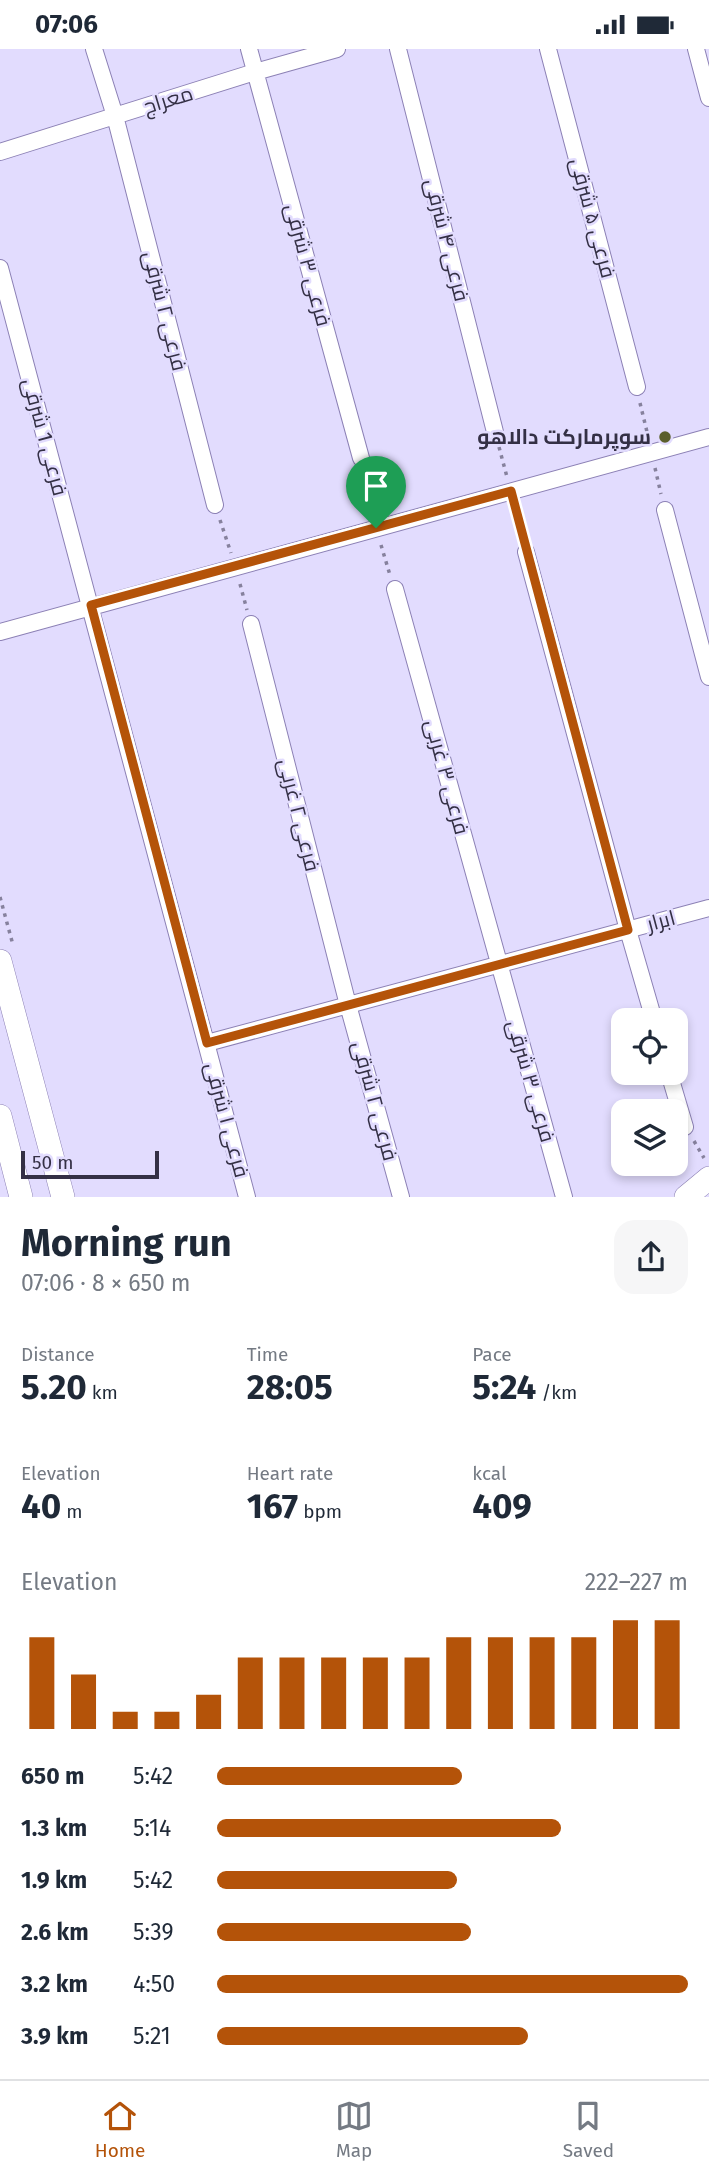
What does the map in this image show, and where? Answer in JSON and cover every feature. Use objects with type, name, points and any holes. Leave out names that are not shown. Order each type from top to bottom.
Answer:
[{"type":"main road","points":[[0,961],[63,1197]]},
{"type":"main road","points":[[0,1116],[21,1197]]},
{"type":"main road","points":[[685,1197],[709,1178]]},
{"type":"street","points":[[94,49],[115,116]]},
{"type":"street","points":[[249,49],[255,72]]},
{"type":"street","name":"معراج","points":[[0,152],[337,49]]},
{"type":"street","name":"فرعی ۴ شرقی","points":[[398,49],[495,432]]},
{"type":"street","name":"فرعی ۵ شرقی","points":[[548,49],[637,387]]},
{"type":"street","points":[[696,49],[709,98]]},
{"type":"street","name":"فرعی ۳ شرقی","points":[[255,72],[362,458]]},
{"type":"street","name":"فرعی ۲ شرقی","points":[[115,116],[215,505]]},
{"type":"street","name":"فرعی 1 شرقی","points":[[0,268],[207,1043]]},
{"type":"street","points":[[0,632],[709,437]]},
{"type":"street","points":[[665,510],[709,677]]},
{"type":"street","points":[[526,552],[651,1008]]},
{"type":"street","name":"فرعی ۳ غربی","points":[[395,589],[498,965]]},
{"type":"street","name":"فرعی ۲ غربی","points":[[251,624],[348,1006]]},
{"type":"street","name":"ابرار","points":[[207,1043],[709,908]]},
{"type":"street","name":"فرعی ۳ شرقی","points":[[498,965],[564,1197]]},
{"type":"street","name":"فرعی ۲ شرقی","points":[[348,1006],[401,1197]]},
{"type":"street","name":"فرعی ۱ شرقی","points":[[207,1043],[247,1197]]},
{"type":"path","points":[[637,387],[665,510]]},
{"type":"path","points":[[495,432],[526,552]]},
{"type":"path","points":[[362,458],[376,528],[395,589]]},
{"type":"path","points":[[215,505],[251,624]]},
{"type":"path","points":[[688,1132],[709,1166]]},
{"type":"place","name":"سوپرمارکت دالاهو","points":[[665,437]]},
{"type":"route","points":[[511,491],[628,930],[207,1043],[91,605],[376,528],[511,491]]}]
